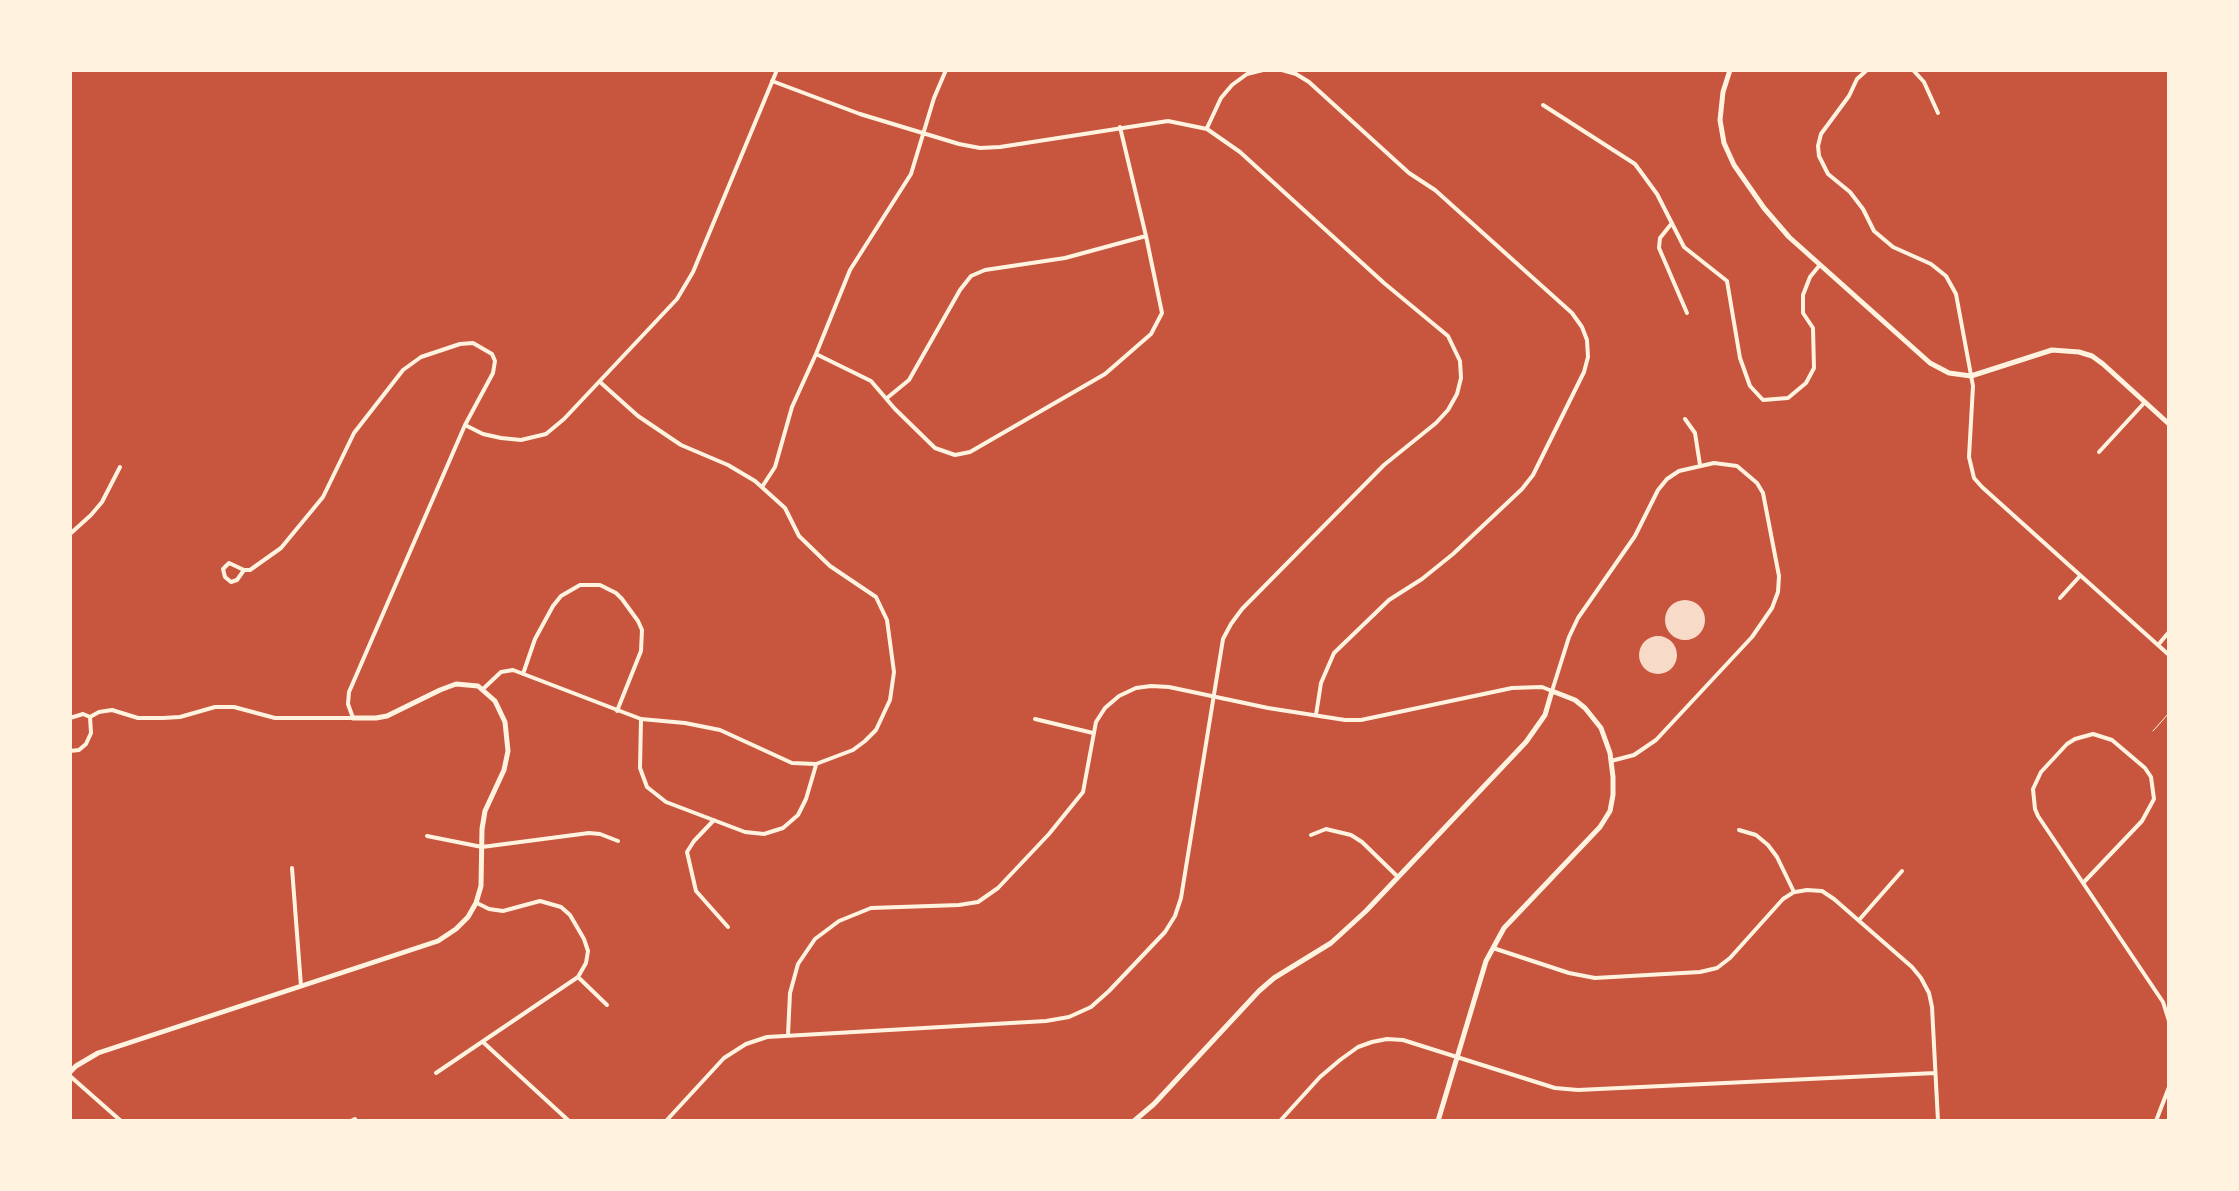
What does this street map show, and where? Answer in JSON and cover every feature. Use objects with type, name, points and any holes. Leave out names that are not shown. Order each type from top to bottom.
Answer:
[{"type":"street","points":[[465,425],[501,438],[521,440],[546,434],[600,382],[685,288],[777,70]]},
{"type":"street","points":[[762,487],[775,467],[788,417],[854,260],[908,179],[946,70]]},
{"type":"street","points":[[1207,129],[1221,98],[1232,85],[1263,70]]},
{"type":"street","points":[[1282,70],[1309,82],[1572,313],[1582,326],[1588,357],[1533,475],[1453,554],[1388,600],[1334,653],[1320,683],[1316,715]]},
{"type":"street","points":[[1730,70],[1722,92],[1720,120],[1729,155],[1764,208],[1789,238],[1930,364],[1948,373],[1971,376],[2036,354],[2064,349],[2092,356],[2169,424]]},
{"type":"street","points":[[1867,70],[1820,134],[1819,156],[1828,174],[1850,192],[1874,230],[1893,247],[1931,264],[1946,276],[1956,294],[1973,386],[1969,457],[1974,478],[2169,656]]},
{"type":"street","points":[[1913,70],[1924,82],[1938,113]]},
{"type":"street","points":[[666,1121],[724,1058],[767,1037],[1046,1021],[1069,1018],[1092,1007],[1165,932],[1175,916],[1224,638],[1231,624],[1363,485],[1436,423],[1457,394],[1461,378],[1460,361],[1448,336],[1392,291],[1240,152],[1207,129],[1168,121],[990,148],[922,134],[827,104],[772,81]]},
{"type":"street","points":[[1544,105],[1635,164],[1657,194],[1684,246],[1727,280],[1740,358],[1750,386],[1763,400],[1788,398],[1806,383],[1814,368],[1814,328],[1803,314],[1803,296],[1810,276],[1819,266]]},
{"type":"street","points":[[816,354],[871,381],[935,448],[950,455],[970,452],[1105,374],[1154,330],[1162,314],[1120,127]]},
{"type":"street","points":[[1672,223],[1660,238],[1659,248],[1686,313]]},
{"type":"street","points":[[886,399],[908,380],[971,276],[985,270],[1065,258],[1146,236]]},
{"type":"street","points":[[244,570],[259,566],[281,548],[323,497],[354,433],[402,370],[420,357],[460,344],[472,343],[492,354],[493,373],[465,425],[348,692],[353,718]]},
{"type":"street","points":[[483,690],[501,672],[513,670],[641,719],[720,730],[792,763],[816,764],[853,750],[876,730],[890,700],[894,684],[887,620],[876,598],[830,566],[799,536],[785,508],[762,487],[728,465],[681,445],[638,416],[600,382]]},
{"type":"street","points":[[2099,452],[2145,402]]},
{"type":"street","points":[[1685,420],[1695,433],[1700,465]]},
{"type":"street","points":[[1134,1121],[1258,991],[1331,943],[1526,742],[1545,714],[1578,618],[1635,536],[1658,490],[1668,479],[1700,465],[1737,466],[1757,482],[1763,493],[1779,576],[1772,608],[1752,637],[1656,740],[1634,754],[1611,761]]},
{"type":"street","points":[[70,534],[102,502],[120,467]]},
{"type":"street","points":[[2060,598],[2080,576]]},
{"type":"street","points":[[524,674],[534,639],[553,606],[580,585],[600,584],[616,593],[638,620],[643,641],[617,711]]},
{"type":"street","points":[[2158,645],[2169,632]]},
{"type":"street","points":[[70,718],[112,710],[142,718],[180,717],[215,707],[234,707],[275,718],[376,718],[456,684],[483,690],[496,702],[507,730],[504,770],[482,822],[481,886],[476,903],[456,930],[438,941],[98,1053],[76,1066],[70,1074],[121,1121]]},
{"type":"street","points":[[788,1035],[790,993],[798,964],[814,939],[839,921],[871,908],[959,905],[978,902],[998,888],[1083,792],[1096,722],[1119,696],[1136,688],[1169,687],[1268,708],[1361,720],[1512,688],[1542,687],[1575,700],[1593,717],[1606,739],[1613,795],[1610,811],[1600,827],[1504,928],[1486,961],[1438,1121]]},
{"type":"street","points":[[70,751],[86,744],[90,717]]},
{"type":"street","points":[[641,719],[640,768],[647,787],[666,802],[745,832],[764,834],[783,828],[798,815],[816,764]]},
{"type":"street","points":[[1035,720],[1093,733]]},
{"type":"street","points":[[2084,882],[2142,821],[2154,798],[2151,776],[2145,768],[2112,740],[2094,734],[2067,744],[2041,772],[2033,799],[2038,816],[2163,1002],[2169,1021]]},
{"type":"street","points":[[714,820],[687,852],[696,891],[728,926]]},
{"type":"street","points":[[1311,835],[1326,829],[1351,835],[1398,877]]},
{"type":"street","points":[[1739,830],[1768,845],[1794,892]]},
{"type":"street","points":[[427,836],[482,846],[589,833],[618,841]]},
{"type":"street","points":[[292,868],[301,986]]},
{"type":"street","points":[[1859,920],[1902,871]]},
{"type":"street","points":[[1493,948],[1596,978],[1700,972],[1717,968],[1730,958],[1783,899],[1794,892],[1822,891],[1912,967],[1929,992],[1938,1121]]},
{"type":"street","points":[[436,1073],[578,977],[586,963],[588,951],[578,926],[561,907],[540,901],[503,911],[476,903]]},
{"type":"street","points":[[578,977],[607,1005]]},
{"type":"street","points":[[1280,1121],[1320,1078],[1358,1048],[1387,1039],[1403,1040],[1555,1088],[1578,1090],[1935,1073]]},
{"type":"street","points":[[483,1042],[569,1121]]},
{"type":"street","points":[[2156,1121],[2169,1086]]},
{"type":"path","points":[[2153,731],[2169,713]]},
{"type":"building","points":[[1685,600],[1699,606],[1705,620],[1699,634],[1685,640],[1671,634],[1665,620],[1671,606]]},
{"type":"building","points":[[1658,636],[1672,641],[1677,655],[1672,669],[1658,674],[1644,669],[1639,655],[1644,641]]}]
